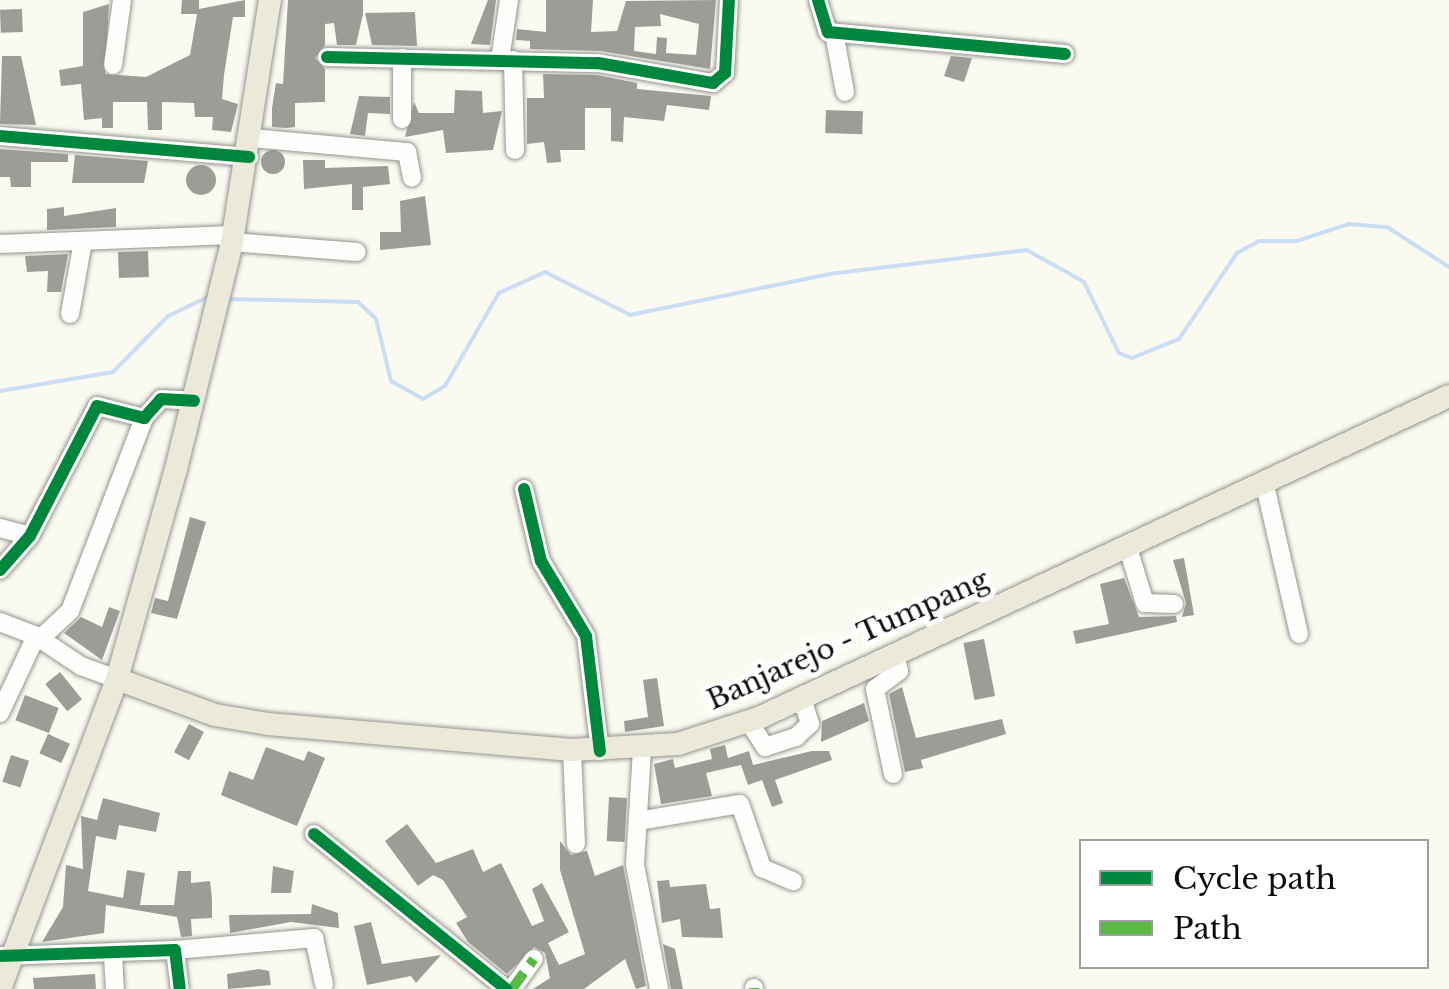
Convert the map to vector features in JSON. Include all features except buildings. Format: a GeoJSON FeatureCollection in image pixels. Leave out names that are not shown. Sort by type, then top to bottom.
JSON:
{"type":"FeatureCollection","features":[{"type":"Feature","properties":{"kind":"main road"},"geometry":{"type":"LineString","coordinates":[[0,989],[5,956],[113,689],[194,401],[233,238],[270,0]]}},
{"type":"Feature","properties":{"kind":"main road","name":"Banjarejo - Tumpang"},"geometry":{"type":"LineString","coordinates":[[113,689],[250,722],[572,750],[642,750],[749,722],[1449,396]]}},
{"type":"Feature","properties":{"kind":"street"},"geometry":{"type":"LineString","coordinates":[[113,65],[122,0]]}},
{"type":"Feature","properties":{"kind":"street"},"geometry":{"type":"LineString","coordinates":[[509,0],[506,60],[515,150]]}},
{"type":"Feature","properties":{"kind":"street"},"geometry":{"type":"LineString","coordinates":[[327,57],[598,63],[717,82],[725,73],[730,0]]}},
{"type":"Feature","properties":{"kind":"street"},"geometry":{"type":"LineString","coordinates":[[818,0],[822,25],[834,33],[1066,54]]}},
{"type":"Feature","properties":{"kind":"street"},"geometry":{"type":"LineString","coordinates":[[834,33],[845,92]]}},
{"type":"Feature","properties":{"kind":"street"},"geometry":{"type":"LineString","coordinates":[[402,58],[402,119]]}},
{"type":"Feature","properties":{"kind":"street"},"geometry":{"type":"LineString","coordinates":[[0,136],[408,152],[412,178]]}},
{"type":"Feature","properties":{"kind":"street"},"geometry":{"type":"LineString","coordinates":[[0,244],[233,238],[358,252]]}},
{"type":"Feature","properties":{"kind":"street"},"geometry":{"type":"LineString","coordinates":[[70,314],[82,240]]}},
{"type":"Feature","properties":{"kind":"street"},"geometry":{"type":"LineString","coordinates":[[0,713],[27,635],[70,611],[144,418],[161,399],[194,401]]}},
{"type":"Feature","properties":{"kind":"street"},"geometry":{"type":"LineString","coordinates":[[0,570],[30,536],[98,405],[144,418]]}},
{"type":"Feature","properties":{"kind":"street"},"geometry":{"type":"LineString","coordinates":[[1264,481],[1299,634]]}},
{"type":"Feature","properties":{"kind":"street"},"geometry":{"type":"LineString","coordinates":[[524,490],[541,561],[586,636],[600,751]]}},
{"type":"Feature","properties":{"kind":"street"},"geometry":{"type":"LineString","coordinates":[[0,528],[30,536]]}},
{"type":"Feature","properties":{"kind":"street"},"geometry":{"type":"LineString","coordinates":[[1127,546],[1145,603],[1174,604]]}},
{"type":"Feature","properties":{"kind":"street"},"geometry":{"type":"LineString","coordinates":[[27,635],[113,689]]}},
{"type":"Feature","properties":{"kind":"street"},"geometry":{"type":"LineString","coordinates":[[893,774],[875,689],[898,673],[895,654]]}},
{"type":"Feature","properties":{"kind":"street"},"geometry":{"type":"LineString","coordinates":[[749,722],[766,747],[796,737],[810,724],[802,698]]}},
{"type":"Feature","properties":{"kind":"street"},"geometry":{"type":"LineString","coordinates":[[572,750],[576,844]]}},
{"type":"Feature","properties":{"kind":"street"},"geometry":{"type":"LineString","coordinates":[[642,750],[636,873],[658,989]]}},
{"type":"Feature","properties":{"kind":"street"},"geometry":{"type":"LineString","coordinates":[[638,821],[740,804],[762,868],[792,880]]}},
{"type":"Feature","properties":{"kind":"street"},"geometry":{"type":"LineString","coordinates":[[314,834],[509,989],[534,959]]}},
{"type":"Feature","properties":{"kind":"street"},"geometry":{"type":"LineString","coordinates":[[5,956],[113,954],[314,938],[324,984]]}},
{"type":"Feature","properties":{"kind":"street"},"geometry":{"type":"LineString","coordinates":[[175,950],[180,989]]}},
{"type":"Feature","properties":{"kind":"street"},"geometry":{"type":"LineString","coordinates":[[113,954],[115,989]]}},
{"type":"Feature","properties":{"kind":"waterway"},"geometry":{"type":"LineString","coordinates":[[227,299],[358,302],[376,319],[391,381],[423,399],[445,386],[499,293],[545,272],[630,315],[829,274],[1027,250],[1084,282],[1119,353],[1132,358],[1179,339],[1237,253],[1259,241],[1297,241],[1349,224],[1387,227],[1449,267]]}},
{"type":"Feature","properties":{"kind":"waterway"},"geometry":{"type":"LineString","coordinates":[[0,391],[113,372],[168,316],[208,297]]}},
{"type":"Feature","properties":{"kind":"marked path"},"geometry":{"type":"LineString","coordinates":[[512,989],[534,959]]}},
{"type":"Feature","properties":{"kind":"cycle path"},"geometry":{"type":"LineString","coordinates":[[327,57],[598,63],[713,83],[725,73],[729,0]]}},
{"type":"Feature","properties":{"kind":"cycle path"},"geometry":{"type":"LineString","coordinates":[[818,0],[828,32],[1065,54]]}},
{"type":"Feature","properties":{"kind":"cycle path"},"geometry":{"type":"LineString","coordinates":[[0,136],[249,157]]}},
{"type":"Feature","properties":{"kind":"cycle path"},"geometry":{"type":"LineString","coordinates":[[0,570],[30,536],[97,406],[144,418],[161,399],[194,401]]}},
{"type":"Feature","properties":{"kind":"cycle path"},"geometry":{"type":"LineString","coordinates":[[524,489],[541,561],[586,636],[600,751]]}},
{"type":"Feature","properties":{"kind":"cycle path"},"geometry":{"type":"LineString","coordinates":[[314,834],[506,989]]}},
{"type":"Feature","properties":{"kind":"cycle path"},"geometry":{"type":"LineString","coordinates":[[0,956],[175,950],[180,989]]}}]}
